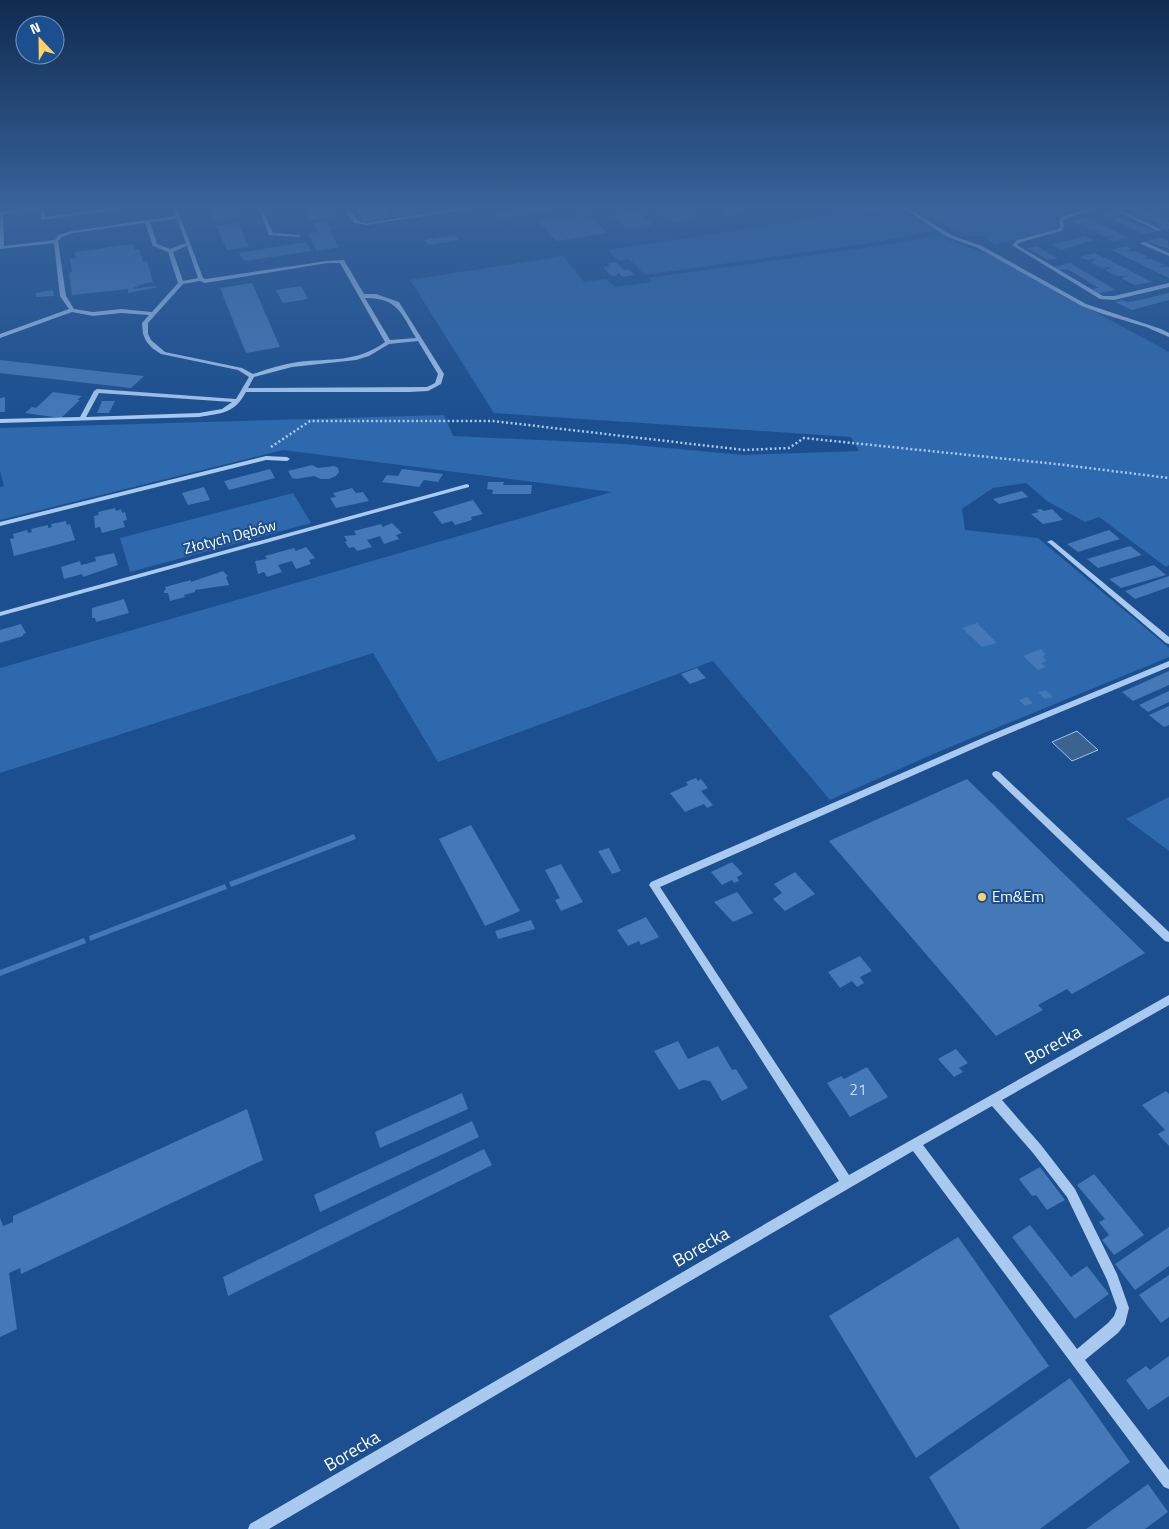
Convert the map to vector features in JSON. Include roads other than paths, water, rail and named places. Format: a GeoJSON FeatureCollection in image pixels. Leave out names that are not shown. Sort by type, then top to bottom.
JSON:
{"type":"FeatureCollection","features":[{"type":"Feature","properties":{"kind":"street"},"geometry":{"type":"LineString","coordinates":[[61,279],[63,296],[72,310]]}},
{"type":"Feature","properties":{"kind":"street"},"geometry":{"type":"LineString","coordinates":[[201,279],[205,282],[221,279]]}},
{"type":"Feature","properties":{"kind":"street"},"geometry":{"type":"LineString","coordinates":[[352,279],[388,342]]}},
{"type":"Feature","properties":{"kind":"street"},"geometry":{"type":"LineString","coordinates":[[1038,279],[1084,305],[1149,326],[1169,335]]}},
{"type":"Feature","properties":{"kind":"street"},"geometry":{"type":"LineString","coordinates":[[1070,279],[1102,298],[1114,298],[1169,285]]}},
{"type":"Feature","properties":{"kind":"street"},"geometry":{"type":"LineString","coordinates":[[0,336],[72,310],[93,314],[121,311],[152,314]]}},
{"type":"Feature","properties":{"kind":"street"},"geometry":{"type":"LineString","coordinates":[[0,421],[207,414],[224,411],[238,401],[252,376],[300,363],[337,362],[359,358],[379,350],[388,342],[418,339]]}},
{"type":"Feature","properties":{"kind":"street"},"geometry":{"type":"LineString","coordinates":[[82,418],[97,391],[238,401]]}},
{"type":"Feature","properties":{"kind":"street"},"geometry":{"type":"LineString","coordinates":[[0,524],[266,458],[287,458]]}},
{"type":"Feature","properties":{"kind":"street","name":"Złotych Dębów"},"geometry":{"type":"LineString","coordinates":[[0,614],[467,486]]}},
{"type":"Feature","properties":{"kind":"street"},"geometry":{"type":"LineString","coordinates":[[1051,542],[1169,641]]}},
{"type":"Feature","properties":{"kind":"street"},"geometry":{"type":"LineString","coordinates":[[847,1183],[654,884],[988,739],[1169,664]]}},
{"type":"Feature","properties":{"kind":"street"},"geometry":{"type":"LineString","coordinates":[[996,774],[1169,938]]}},
{"type":"Feature","properties":{"kind":"street","name":"Borecka"},"geometry":{"type":"LineString","coordinates":[[255,1529],[585,1334],[914,1144],[1169,1000]]}},
{"type":"Feature","properties":{"kind":"street"},"geometry":{"type":"LineString","coordinates":[[993,1099],[1037,1149],[1071,1193],[1113,1278],[1123,1308],[1120,1319],[1113,1328],[1076,1359]]}},
{"type":"Feature","properties":{"kind":"street"},"geometry":{"type":"LineString","coordinates":[[914,1144],[1169,1482]]}},
{"type":"Feature","properties":{"kind":"lane"},"geometry":{"type":"LineString","coordinates":[[199,279],[181,283],[152,314],[145,324],[144,335],[152,346],[163,352],[240,369],[252,376]]}},
{"type":"Feature","properties":{"kind":"lane"},"geometry":{"type":"LineString","coordinates":[[244,390],[409,390],[428,388],[438,384],[440,374],[397,303],[376,296],[362,296]]}},
{"type":"Feature","properties":{"kind":"place","name":"Em&Em"},"geometry":{"type":"Point","coordinates":[982,897]}}]}
